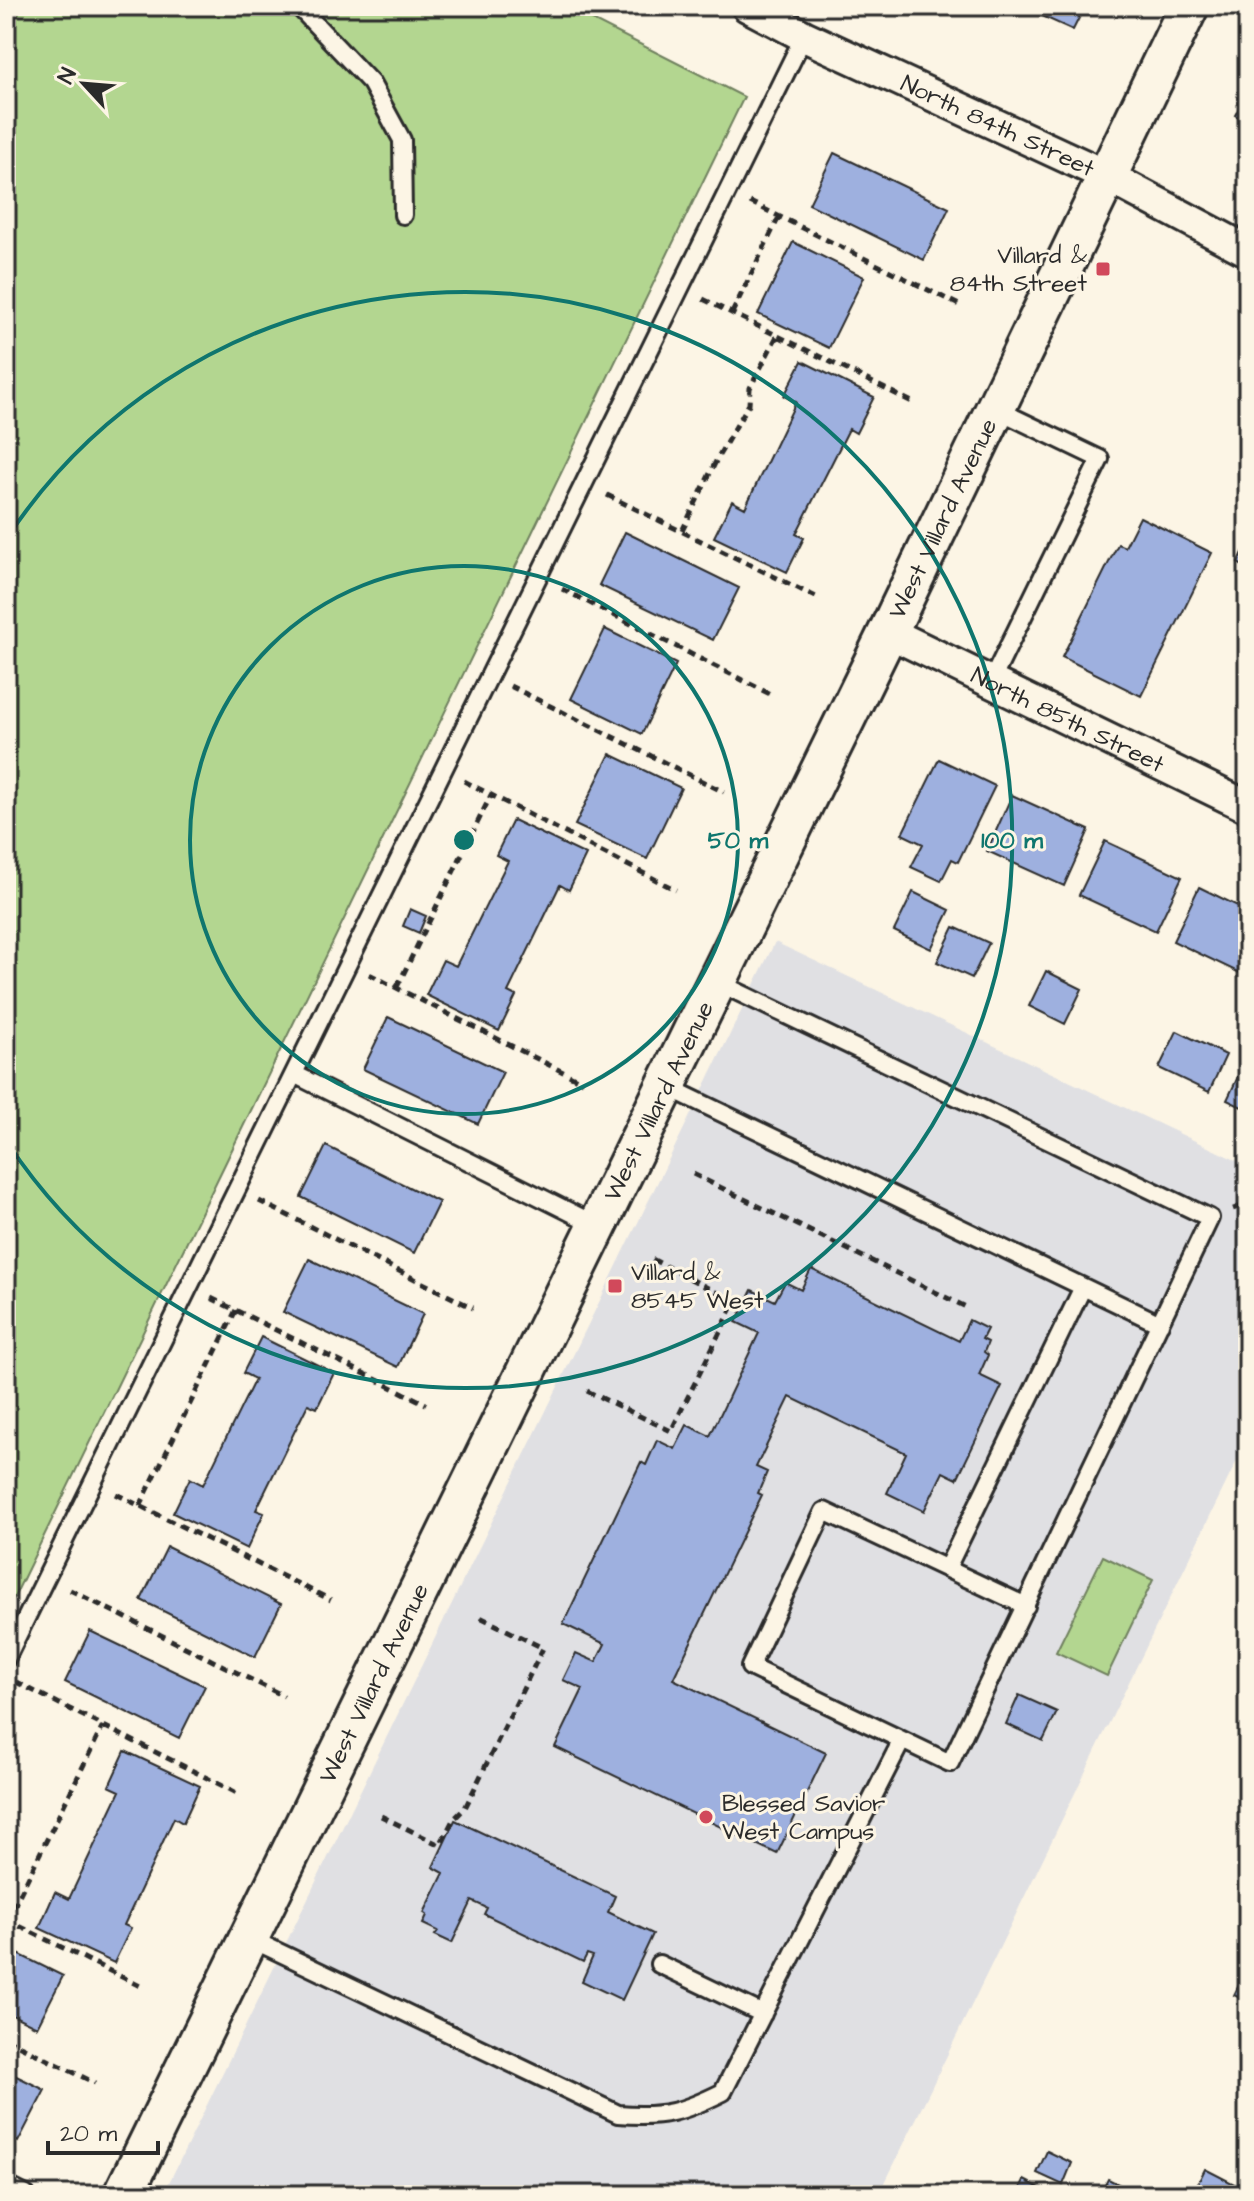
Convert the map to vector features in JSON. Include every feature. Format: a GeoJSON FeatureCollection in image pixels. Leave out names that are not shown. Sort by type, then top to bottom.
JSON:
{"type":"FeatureCollection","features":[{"type":"Feature","properties":{"kind":"street","name":"North 84th Street"},"geometry":{"type":"LineString","coordinates":[[747,6],[804,36],[1107,176],[1248,251]]}},
{"type":"Feature","properties":{"kind":"street","name":"West Villard Avenue"},"geometry":{"type":"LineString","coordinates":[[123,2195],[888,632],[1189,6]]}},
{"type":"Feature","properties":{"kind":"street","name":"North 85th Street"},"geometry":{"type":"LineString","coordinates":[[888,632],[1248,807]]}},
{"type":"Feature","properties":{"kind":"lane"},"geometry":{"type":"LineString","coordinates":[[298,6],[371,83],[402,140],[403,215]]}},
{"type":"Feature","properties":{"kind":"lane"},"geometry":{"type":"LineString","coordinates":[[6,1659],[804,36]]}},
{"type":"Feature","properties":{"kind":"lane"},"geometry":{"type":"LineString","coordinates":[[991,682],[1100,459],[996,409]]}},
{"type":"Feature","properties":{"kind":"lane"},"geometry":{"type":"LineString","coordinates":[[717,982],[1210,1218],[1026,1606],[950,1763],[750,1667],[824,1511],[1026,1606]]}},
{"type":"Feature","properties":{"kind":"lane"},"geometry":{"type":"LineString","coordinates":[[294,1074],[598,1226]]}},
{"type":"Feature","properties":{"kind":"lane"},"geometry":{"type":"LineString","coordinates":[[666,1086],[1160,1324]]}},
{"type":"Feature","properties":{"kind":"lane"},"geometry":{"type":"LineString","coordinates":[[947,1568],[1083,1287]]}},
{"type":"Feature","properties":{"kind":"lane"},"geometry":{"type":"LineString","coordinates":[[249,1938],[618,2114],[651,2117],[690,2109],[723,2092],[902,1740]]}},
{"type":"Feature","properties":{"kind":"lane"},"geometry":{"type":"LineString","coordinates":[[659,1964],[763,2014]]}},
{"type":"Feature","properties":{"kind":"lane"},"geometry":{"type":"LineString","coordinates":[[6,2185],[26,2195]]}},
{"type":"Feature","properties":{"kind":"path"},"geometry":{"type":"LineString","coordinates":[[728,191],[961,306]]}},
{"type":"Feature","properties":{"kind":"path"},"geometry":{"type":"LineString","coordinates":[[732,313],[779,217]]}},
{"type":"Feature","properties":{"kind":"path"},"geometry":{"type":"LineString","coordinates":[[681,288],[914,403]]}},
{"type":"Feature","properties":{"kind":"path"},"geometry":{"type":"LineString","coordinates":[[682,531],[718,457],[749,404],[750,388],[777,336]]}},
{"type":"Feature","properties":{"kind":"path"},"geometry":{"type":"LineString","coordinates":[[585,484],[818,598]]}},
{"type":"Feature","properties":{"kind":"path"},"geometry":{"type":"LineString","coordinates":[[538,577],[772,695]]}},
{"type":"Feature","properties":{"kind":"path"},"geometry":{"type":"LineString","coordinates":[[490,676],[724,792]]}},
{"type":"Feature","properties":{"kind":"path"},"geometry":{"type":"LineString","coordinates":[[443,771],[676,890]]}},
{"type":"Feature","properties":{"kind":"path"},"geometry":{"type":"LineString","coordinates":[[397,987],[491,795]]}},
{"type":"Feature","properties":{"kind":"path"},"geometry":{"type":"LineString","coordinates":[[348,964],[583,1082]]}},
{"type":"Feature","properties":{"kind":"path"},"geometry":{"type":"LineString","coordinates":[[693,1174],[968,1308]]}},
{"type":"Feature","properties":{"kind":"path"},"geometry":{"type":"LineString","coordinates":[[237,1190],[473,1308]]}},
{"type":"Feature","properties":{"kind":"path"},"geometry":{"type":"LineString","coordinates":[[587,1391],[671,1431],[735,1302],[652,1259]]}},
{"type":"Feature","properties":{"kind":"path"},"geometry":{"type":"LineString","coordinates":[[189,1287],[426,1404]]}},
{"type":"Feature","properties":{"kind":"path"},"geometry":{"type":"LineString","coordinates":[[140,1506],[236,1310]]}},
{"type":"Feature","properties":{"kind":"path"},"geometry":{"type":"LineString","coordinates":[[93,1483],[331,1600]]}},
{"type":"Feature","properties":{"kind":"path"},"geometry":{"type":"LineString","coordinates":[[46,1578],[284,1696]]}},
{"type":"Feature","properties":{"kind":"path"},"geometry":{"type":"LineString","coordinates":[[381,1816],[440,1845],[453,1820],[465,1808],[543,1648],[478,1616]]}},
{"type":"Feature","properties":{"kind":"path"},"geometry":{"type":"LineString","coordinates":[[6,1678],[237,1793]]}},
{"type":"Feature","properties":{"kind":"path"},"geometry":{"type":"LineString","coordinates":[[103,1726],[6,1919],[142,1987]]}},
{"type":"Feature","properties":{"kind":"path"},"geometry":{"type":"LineString","coordinates":[[6,2039],[95,2083]]}},
{"type":"Feature","properties":{"kind":"shaded area","name":"Blessed Savior West Campus"},"geometry":{"type":"Polygon","coordinates":[[[775,942],[1248,1166],[1248,1438],[879,2195],[163,2195],[775,942]]]}},
{"type":"Feature","properties":{"kind":"green space"},"geometry":{"type":"Polygon","coordinates":[[[6,6],[565,6],[744,97],[6,1614],[6,6]]]}},
{"type":"Feature","properties":{"kind":"green space"},"geometry":{"type":"Polygon","coordinates":[[[1103,1556],[1153,1580],[1107,1676],[1056,1652],[1103,1556]]]}},
{"type":"Feature","properties":{"kind":"building"},"geometry":{"type":"Polygon","coordinates":[[[1020,6],[1085,6],[1073,30],[1020,6]]]}},
{"type":"Feature","properties":{"kind":"building"},"geometry":{"type":"Polygon","coordinates":[[[1248,92],[1248,122],[1235,115],[1248,92]]]}},
{"type":"Feature","properties":{"kind":"building"},"geometry":{"type":"Polygon","coordinates":[[[834,153],[949,208],[924,260],[809,204],[834,153]]]}},
{"type":"Feature","properties":{"kind":"building"},"geometry":{"type":"Polygon","coordinates":[[[793,242],[864,277],[829,348],[758,314],[793,242]]]}},
{"type":"Feature","properties":{"kind":"building"},"geometry":{"type":"Polygon","coordinates":[[[802,361],[874,397],[856,433],[849,429],[796,534],[804,538],[787,572],[714,537],[732,501],[745,508],[796,402],[784,396],[802,361]]]}},
{"type":"Feature","properties":{"kind":"building"},"geometry":{"type":"Polygon","coordinates":[[[1140,517],[1212,553],[1141,696],[1062,657],[1118,544],[1125,547],[1140,517]]]}},
{"type":"Feature","properties":{"kind":"building"},"geometry":{"type":"Polygon","coordinates":[[[625,532],[739,588],[713,640],[599,585],[625,532]]]}},
{"type":"Feature","properties":{"kind":"building"},"geometry":{"type":"Polygon","coordinates":[[[1248,542],[1248,569],[1238,563],[1248,542]]]}},
{"type":"Feature","properties":{"kind":"building"},"geometry":{"type":"Polygon","coordinates":[[[605,629],[676,664],[642,734],[571,699],[605,629]]]}},
{"type":"Feature","properties":{"kind":"building"},"geometry":{"type":"Polygon","coordinates":[[[610,754],[681,788],[647,859],[575,825],[610,754]]]}},
{"type":"Feature","properties":{"kind":"building"},"geometry":{"type":"Polygon","coordinates":[[[939,759],[995,786],[958,862],[952,859],[941,881],[911,867],[923,844],[902,834],[939,759]]]}},
{"type":"Feature","properties":{"kind":"building"},"geometry":{"type":"Polygon","coordinates":[[[1012,795],[1089,830],[1064,886],[987,851],[1012,795]]]}},
{"type":"Feature","properties":{"kind":"building"},"geometry":{"type":"Polygon","coordinates":[[[513,820],[586,855],[569,890],[560,885],[508,992],[516,996],[499,1031],[426,995],[443,960],[456,966],[508,861],[496,855],[513,820]]]}},
{"type":"Feature","properties":{"kind":"building"},"geometry":{"type":"Polygon","coordinates":[[[1105,841],[1182,877],[1156,931],[1079,895],[1105,841]]]}},
{"type":"Feature","properties":{"kind":"building"},"geometry":{"type":"Polygon","coordinates":[[[1199,887],[1248,911],[1248,977],[1173,941],[1199,887]]]}},
{"type":"Feature","properties":{"kind":"building"},"geometry":{"type":"Polygon","coordinates":[[[913,892],[950,910],[931,949],[894,931],[913,892]]]}},
{"type":"Feature","properties":{"kind":"building"},"geometry":{"type":"Polygon","coordinates":[[[410,909],[426,916],[419,933],[403,926],[410,909]]]}},
{"type":"Feature","properties":{"kind":"building"},"geometry":{"type":"Polygon","coordinates":[[[954,927],[989,943],[972,978],[937,962],[954,927]]]}},
{"type":"Feature","properties":{"kind":"building"},"geometry":{"type":"Polygon","coordinates":[[[1046,971],[1082,989],[1065,1024],[1029,1006],[1046,971]]]}},
{"type":"Feature","properties":{"kind":"building"},"geometry":{"type":"Polygon","coordinates":[[[388,1017],[503,1072],[478,1124],[363,1069],[388,1017]]]}},
{"type":"Feature","properties":{"kind":"building"},"geometry":{"type":"Polygon","coordinates":[[[1177,1031],[1226,1055],[1209,1092],[1159,1068],[1177,1031]]]}},
{"type":"Feature","properties":{"kind":"building"},"geometry":{"type":"Polygon","coordinates":[[[1244,1064],[1248,1066],[1248,1110],[1227,1100],[1244,1064]]]}},
{"type":"Feature","properties":{"kind":"building"},"geometry":{"type":"Polygon","coordinates":[[[326,1146],[439,1202],[414,1253],[301,1197],[326,1146]]]}},
{"type":"Feature","properties":{"kind":"building"},"geometry":{"type":"Polygon","coordinates":[[[309,1259],[423,1314],[398,1367],[283,1312],[309,1259]]]}},
{"type":"Feature","properties":{"kind":"building"},"geometry":{"type":"Polygon","coordinates":[[[811,1269],[959,1341],[969,1320],[987,1329],[982,1339],[988,1342],[984,1352],[988,1355],[979,1375],[1002,1386],[957,1479],[943,1472],[924,1511],[887,1493],[906,1453],[790,1397],[756,1467],[767,1472],[758,1493],[762,1495],[673,1679],[826,1753],[777,1854],[555,1747],[583,1689],[563,1680],[576,1653],[596,1662],[605,1644],[563,1624],[641,1462],[646,1465],[657,1440],[675,1449],[687,1425],[710,1436],[759,1333],[736,1322],[752,1290],[775,1301],[785,1282],[801,1290],[811,1269]]]}},
{"type":"Feature","properties":{"kind":"building"},"geometry":{"type":"Polygon","coordinates":[[[261,1337],[334,1373],[317,1408],[308,1404],[256,1510],[264,1513],[247,1549],[173,1513],[190,1478],[203,1485],[255,1379],[243,1373],[261,1337]]]}},
{"type":"Feature","properties":{"kind":"building"},"geometry":{"type":"Polygon","coordinates":[[[167,1547],[281,1604],[255,1657],[141,1600],[167,1547]]]}},
{"type":"Feature","properties":{"kind":"building"},"geometry":{"type":"Polygon","coordinates":[[[90,1631],[205,1686],[179,1738],[65,1682],[90,1631]]]}},
{"type":"Feature","properties":{"kind":"building"},"geometry":{"type":"Polygon","coordinates":[[[1019,1695],[1057,1712],[1043,1741],[1006,1724],[1019,1695]]]}},
{"type":"Feature","properties":{"kind":"building"},"geometry":{"type":"Polygon","coordinates":[[[125,1751],[200,1786],[183,1823],[174,1818],[124,1925],[131,1928],[114,1963],[39,1928],[55,1892],[69,1899],[120,1791],[109,1786],[125,1751]]]}},
{"type":"Feature","properties":{"kind":"building"},"geometry":{"type":"Polygon","coordinates":[[[455,1820],[615,1896],[608,1912],[653,1934],[622,2000],[582,1981],[593,1956],[587,1954],[583,1962],[484,1914],[487,1908],[472,1901],[452,1943],[435,1935],[438,1931],[423,1924],[427,1915],[424,1913],[444,1873],[433,1867],[455,1820]]]}},
{"type":"Feature","properties":{"kind":"building"},"geometry":{"type":"Polygon","coordinates":[[[6,1948],[63,1976],[37,2027],[6,2012],[6,1948]]]}},
{"type":"Feature","properties":{"kind":"building"},"geometry":{"type":"Polygon","coordinates":[[[1248,1967],[1248,2002],[1234,1995],[1248,1967]]]}},
{"type":"Feature","properties":{"kind":"building"},"geometry":{"type":"Polygon","coordinates":[[[6,2071],[45,2090],[18,2142],[6,2136],[6,2071]]]}},
{"type":"Feature","properties":{"kind":"building"},"geometry":{"type":"Polygon","coordinates":[[[1047,2151],[1072,2163],[1063,2185],[1037,2173],[1047,2151]]]}},
{"type":"Feature","properties":{"kind":"building"},"geometry":{"type":"Polygon","coordinates":[[[1205,2169],[1248,2191],[1248,2195],[1192,2195],[1205,2169]]]}},
{"type":"Feature","properties":{"kind":"building"},"geometry":{"type":"Polygon","coordinates":[[[1108,2179],[1140,2195],[1100,2195],[1108,2179]]]}},
{"type":"Feature","properties":{"kind":"building"},"geometry":{"type":"Polygon","coordinates":[[[1024,2180],[1044,2190],[1042,2195],[1017,2195],[1024,2180]]]}},
{"type":"Feature","properties":{"kind":"place","name":"Villard & 84th Street"},"geometry":{"type":"Point","coordinates":[1103,269]}},
{"type":"Feature","properties":{"kind":"place","name":"Villard & 8545 West"},"geometry":{"type":"Point","coordinates":[615,1286]}},
{"type":"Feature","properties":{"kind":"place","name":"Blessed Savior West Campus"},"geometry":{"type":"Point","coordinates":[706,1817]}}]}
